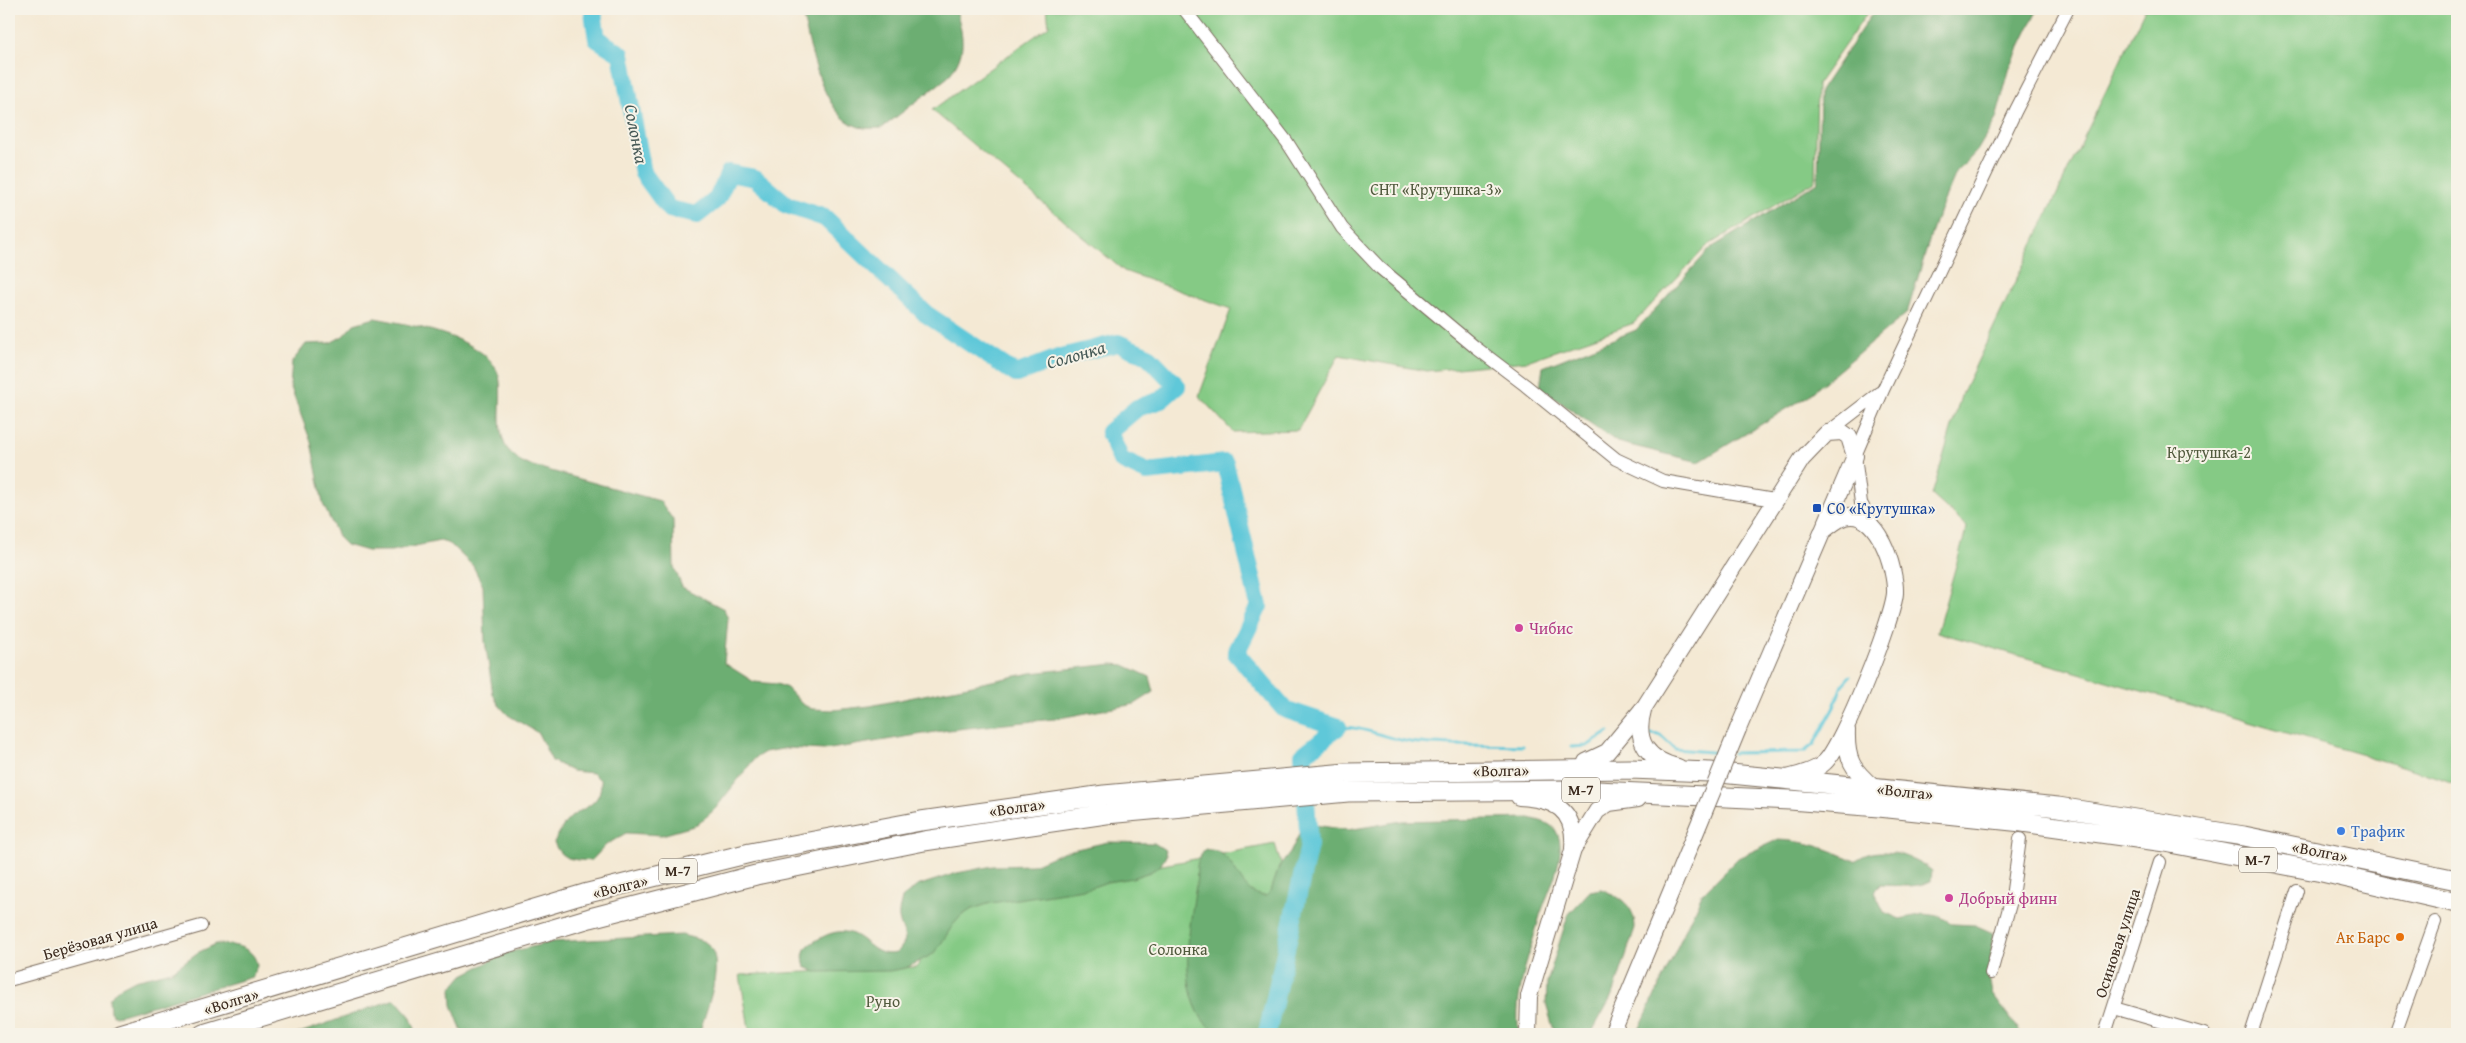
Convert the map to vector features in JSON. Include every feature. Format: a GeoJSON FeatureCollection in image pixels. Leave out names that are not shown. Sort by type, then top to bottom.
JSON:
{"type":"FeatureCollection","features":[{"type":"Feature","properties":{"kind":"highway","name":"«Волга»"},"geometry":{"type":"LineString","coordinates":[[119,1034],[584,894],[750,853],[921,821],[1104,795],[1252,780],[1346,773],[1677,768],[2058,807],[2244,836],[2457,880]]}},
{"type":"Feature","properties":{"kind":"highway","name":"«Волга»"},"geometry":{"type":"LineString","coordinates":[[203,1034],[590,918],[756,874],[924,841],[1106,814],[1254,799],[1348,792],[1575,790],[1682,794],[1855,805],[2058,827],[2165,842],[2241,856],[2457,903]]}},
{"type":"Feature","properties":{"kind":"main road"},"geometry":{"type":"LineString","coordinates":[[1586,762],[1598,758],[1611,748],[1644,706],[1802,459],[1827,433],[1842,432],[1850,437],[1854,456],[1612,1034]]}},
{"type":"Feature","properties":{"kind":"main road"},"geometry":{"type":"LineString","coordinates":[[1782,779],[1806,773],[1822,765],[1830,757],[1847,728],[1877,651],[1895,596],[1895,578],[1890,560],[1874,527],[1857,517],[1850,516],[1832,523],[1822,532]]}},
{"type":"Feature","properties":{"kind":"main road"},"geometry":{"type":"LineString","coordinates":[[1644,706],[1640,726],[1643,742],[1652,758],[1677,768]]}},
{"type":"Feature","properties":{"kind":"main road"},"geometry":{"type":"LineString","coordinates":[[1847,728],[1846,747],[1849,760],[1854,769],[1874,788]]}},
{"type":"Feature","properties":{"kind":"main road"},"geometry":{"type":"LineString","coordinates":[[1534,769],[1563,763],[1586,762],[1677,768]]}},
{"type":"Feature","properties":{"kind":"main road"},"geometry":{"type":"LineString","coordinates":[[1480,792],[1502,797],[1543,800],[1559,806],[1567,815],[1573,829],[1573,850]]}},
{"type":"Feature","properties":{"kind":"main road"},"geometry":{"type":"LineString","coordinates":[[1528,1034],[1529,996],[1573,850],[1591,818],[1597,811],[1609,803],[1623,800],[1662,799],[1682,794]]}},
{"type":"Feature","properties":{"kind":"street"},"geometry":{"type":"LineString","coordinates":[[1184,9],[1287,142],[1342,228],[1380,267],[1475,348],[1525,385],[1616,459],[1663,481],[1774,500]]}},
{"type":"Feature","properties":{"kind":"street"},"geometry":{"type":"LineString","coordinates":[[1874,527],[1861,502],[1854,456],[1883,390],[2012,119],[2068,9]]}},
{"type":"Feature","properties":{"kind":"street"},"geometry":{"type":"LineString","coordinates":[[1827,433],[1866,405],[1883,390]]}},
{"type":"Feature","properties":{"kind":"street"},"geometry":{"type":"LineString","coordinates":[[1991,973],[2012,897],[2020,839]]}},
{"type":"Feature","properties":{"kind":"street","name":"Осиновая улица"},"geometry":{"type":"LineString","coordinates":[[2105,1034],[2160,862]]}},
{"type":"Feature","properties":{"kind":"street"},"geometry":{"type":"LineString","coordinates":[[2251,1034],[2297,891]]}},
{"type":"Feature","properties":{"kind":"street"},"geometry":{"type":"LineString","coordinates":[[2395,1034],[2435,922]]}},
{"type":"Feature","properties":{"kind":"street","name":"Берёзовая улица"},"geometry":{"type":"LineString","coordinates":[[9,980],[201,926]]}},
{"type":"Feature","properties":{"kind":"street"},"geometry":{"type":"LineString","coordinates":[[2114,1008],[2204,1034]]}},
{"type":"Feature","properties":{"kind":"green space"},"geometry":{"type":"Polygon","coordinates":[[[801,9],[956,9],[962,36],[959,59],[948,77],[882,128],[859,127],[846,120],[835,108],[826,93],[813,58],[801,9]]]}},
{"type":"Feature","properties":{"kind":"green space","name":"СНТ «Крутушка-3»"},"geometry":{"type":"Polygon","coordinates":[[[1047,9],[1870,9],[1817,85],[1815,181],[1707,246],[1634,323],[1527,361],[1427,371],[1339,355],[1298,430],[1233,432],[1199,396],[1231,309],[1124,271],[932,110],[1049,26],[1047,9]]]}},
{"type":"Feature","properties":{"kind":"green space"},"geometry":{"type":"Polygon","coordinates":[[[1875,9],[2038,9],[2010,67],[1996,119],[1977,151],[1956,173],[1935,222],[1907,313],[1808,396],[1699,462],[1617,442],[1540,388],[1543,367],[1636,330],[1711,248],[1818,182],[1820,91],[1875,9]]]}},
{"type":"Feature","properties":{"kind":"green space","name":"Крутушка-2"},"geometry":{"type":"Polygon","coordinates":[[[2145,9],[2457,9],[2457,784],[2415,770],[1937,632],[1967,527],[1932,495],[1961,396],[2145,9]]]}},
{"type":"Feature","properties":{"kind":"green space"},"geometry":{"type":"Polygon","coordinates":[[[375,318],[449,336],[468,344],[484,354],[495,367],[500,382],[500,423],[503,439],[507,449],[522,463],[660,501],[673,520],[674,567],[682,587],[724,609],[728,619],[724,663],[754,682],[777,684],[787,688],[802,704],[812,709],[834,710],[870,706],[1031,673],[1113,664],[1124,665],[1150,677],[1154,692],[1135,704],[1054,719],[948,730],[824,750],[788,748],[765,752],[755,758],[715,809],[697,825],[662,835],[626,833],[606,845],[591,861],[568,858],[560,853],[554,842],[568,820],[595,800],[598,796],[601,781],[593,773],[572,771],[552,761],[538,733],[508,715],[498,704],[493,694],[485,641],[483,586],[473,566],[450,544],[440,541],[391,551],[367,551],[346,545],[339,538],[323,504],[311,442],[290,386],[292,362],[306,344],[330,343],[343,336],[354,324],[375,318]]]}},
{"type":"Feature","properties":{"kind":"green space"},"geometry":{"type":"Polygon","coordinates":[[[1530,818],[1544,822],[1554,828],[1560,840],[1560,851],[1555,875],[1539,919],[1523,976],[1518,1005],[1519,1034],[1219,1034],[1202,1019],[1190,988],[1188,953],[1197,866],[1199,858],[1205,849],[1217,851],[1224,856],[1250,890],[1266,896],[1271,891],[1279,867],[1290,853],[1302,828],[1308,824],[1348,830],[1402,821],[1530,818]]]}},
{"type":"Feature","properties":{"kind":"green space"},"geometry":{"type":"Polygon","coordinates":[[[1777,840],[1817,846],[1855,861],[1874,853],[1895,853],[1915,860],[1932,871],[1931,881],[1919,885],[1880,885],[1874,891],[1884,912],[1900,919],[1923,914],[1939,916],[1953,924],[1975,925],[1993,933],[1989,976],[1992,994],[2022,1034],[1637,1034],[1702,894],[1738,858],[1777,840]]]}},
{"type":"Feature","properties":{"kind":"green space"},"geometry":{"type":"Polygon","coordinates":[[[1108,842],[1154,843],[1165,850],[1166,856],[1160,866],[1150,872],[1132,878],[1107,882],[1090,888],[991,903],[972,909],[961,916],[953,925],[935,953],[906,968],[889,971],[816,972],[805,967],[804,953],[809,945],[829,934],[842,932],[852,934],[885,954],[896,953],[905,940],[899,916],[902,898],[917,886],[957,873],[993,866],[1033,865],[1063,852],[1108,842]]]}},
{"type":"Feature","properties":{"kind":"green space","name":"Солонка"},"geometry":{"type":"Polygon","coordinates":[[[1275,844],[1282,867],[1250,1034],[750,1034],[740,975],[917,967],[950,898],[1136,870],[1275,844]]]}},
{"type":"Feature","properties":{"kind":"green space"},"geometry":{"type":"Polygon","coordinates":[[[1601,889],[1625,903],[1632,913],[1635,928],[1614,992],[1592,1032],[1589,1034],[1555,1034],[1546,1004],[1547,982],[1568,915],[1590,891],[1601,889]]]}},
{"type":"Feature","properties":{"kind":"green space"},"geometry":{"type":"Polygon","coordinates":[[[682,935],[705,942],[712,949],[715,960],[710,1000],[699,1034],[463,1034],[452,1005],[451,989],[463,975],[506,953],[552,942],[682,935]]]}},
{"type":"Feature","properties":{"kind":"green space"},"geometry":{"type":"Polygon","coordinates":[[[216,944],[235,946],[252,954],[257,966],[252,977],[121,1015],[115,1016],[110,1012],[109,999],[116,990],[135,980],[172,971],[197,953],[216,944]]]}},
{"type":"Feature","properties":{"kind":"green space"},"geometry":{"type":"Polygon","coordinates":[[[395,999],[410,1016],[417,1034],[297,1034],[395,999]]]}},
{"type":"Feature","properties":{"kind":"waterway","name":"Солонка"},"geometry":{"type":"LineString","coordinates":[[596,9],[593,12],[597,39],[621,54],[643,173],[669,209],[697,215],[717,199],[729,173],[755,178],[787,205],[825,218],[926,314],[1016,374],[1061,357],[1118,343],[1148,356],[1177,386],[1161,400],[1137,408],[1109,432],[1121,460],[1147,472],[1225,463],[1259,606],[1236,653],[1284,709],[1338,727],[1303,755],[1309,845],[1267,1034]]}},
{"type":"Feature","properties":{"kind":"waterway"},"geometry":{"type":"LineString","coordinates":[[1733,753],[1804,752],[1814,744],[1834,707],[1842,685],[1850,676]]}},
{"type":"Feature","properties":{"kind":"waterway"},"geometry":{"type":"LineString","coordinates":[[1338,727],[1356,728],[1424,744],[1523,746]]}},
{"type":"Feature","properties":{"kind":"waterway"},"geometry":{"type":"LineString","coordinates":[[1571,747],[1587,746],[1609,732]]}},
{"type":"Feature","properties":{"kind":"waterway"},"geometry":{"type":"LineString","coordinates":[[1651,734],[1660,735],[1675,749],[1722,753]]}},
{"type":"Feature","properties":{"kind":"place","name":"СО «Крутушка»"},"geometry":{"type":"Point","coordinates":[1817,508]}},
{"type":"Feature","properties":{"kind":"place","name":"Чибис"},"geometry":{"type":"Point","coordinates":[1519,628]}},
{"type":"Feature","properties":{"kind":"place","name":"Трафик"},"geometry":{"type":"Point","coordinates":[2341,831]}},
{"type":"Feature","properties":{"kind":"place","name":"Добрый финн"},"geometry":{"type":"Point","coordinates":[1949,898]}},
{"type":"Feature","properties":{"kind":"place","name":"Ак Барс"},"geometry":{"type":"Point","coordinates":[2400,937]}},
{"type":"Feature","properties":{"kind":"park label","name":"Руно"},"geometry":{"type":"Point","coordinates":[883,1001]}}]}
